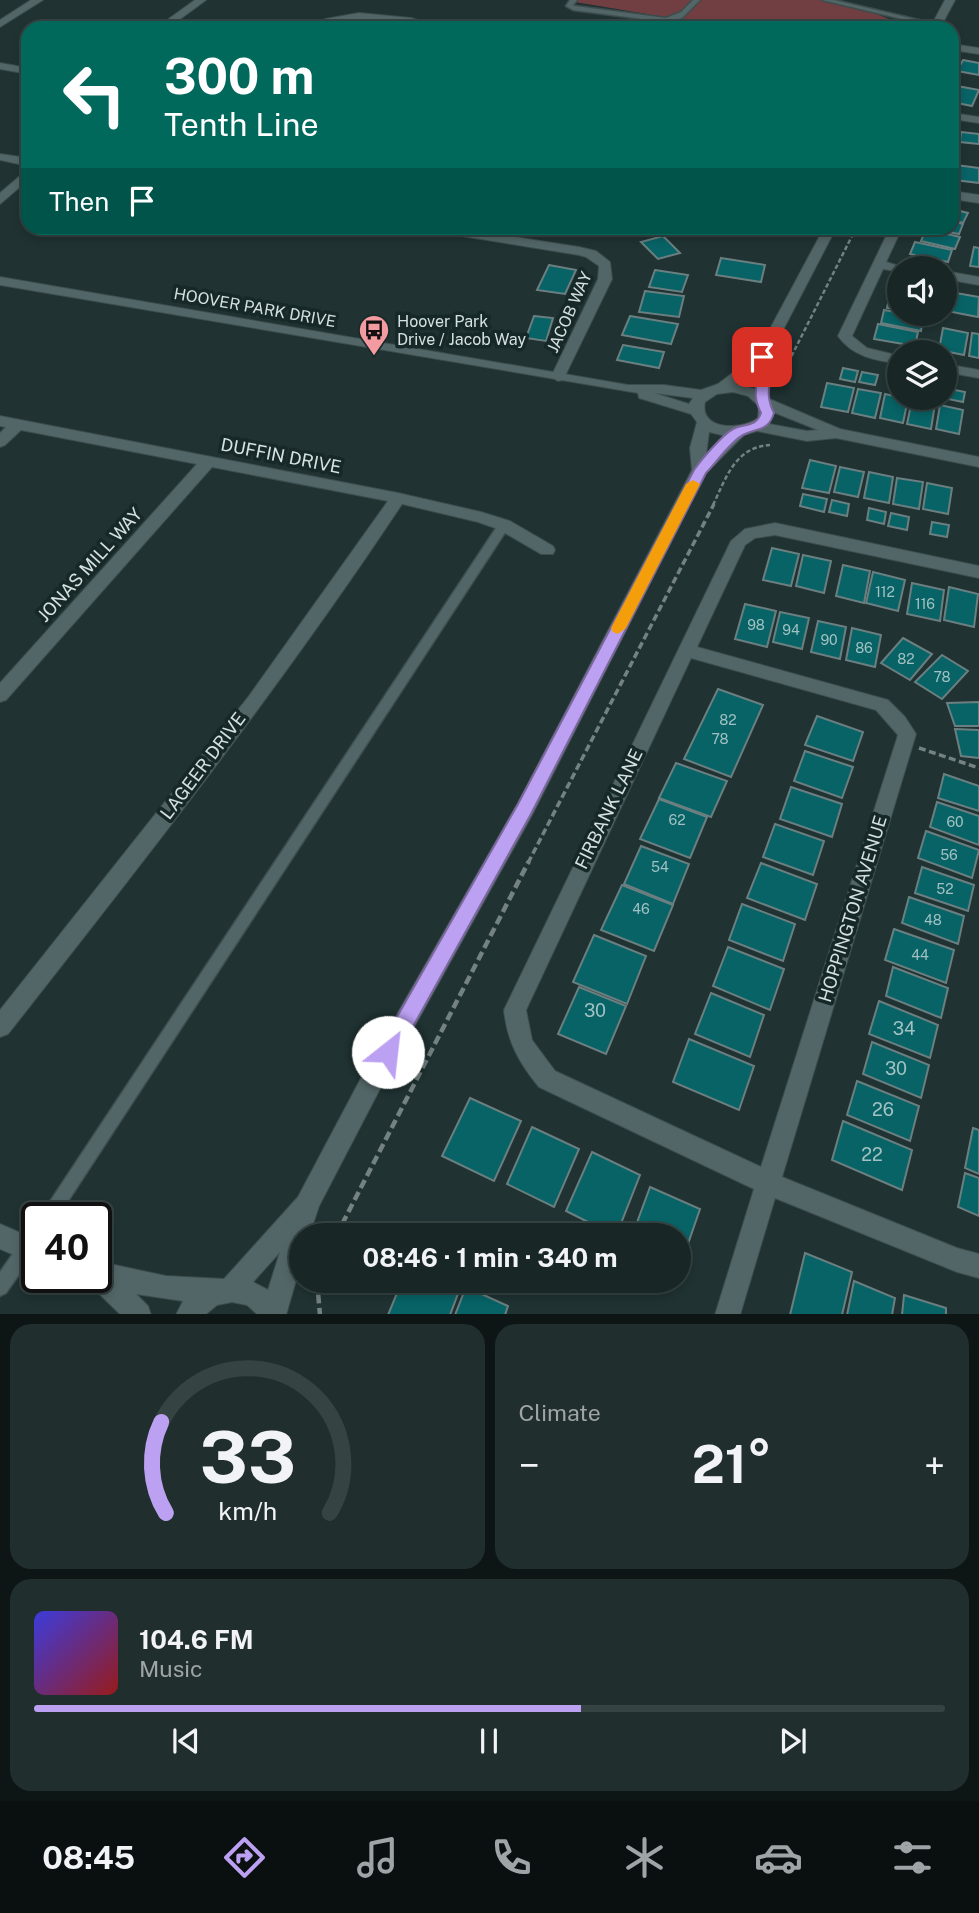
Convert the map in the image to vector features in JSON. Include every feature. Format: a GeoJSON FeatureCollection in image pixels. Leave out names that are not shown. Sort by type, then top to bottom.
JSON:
{"type":"FeatureCollection","features":[{"type":"Feature","properties":{"kind":"street"},"geometry":{"type":"LineString","coordinates":[[0,24],[38,0]]}},
{"type":"Feature","properties":{"kind":"street"},"geometry":{"type":"LineString","coordinates":[[171,21],[201,0]]}},
{"type":"Feature","properties":{"kind":"street"},"geometry":{"type":"LineString","coordinates":[[938,21],[950,0]]}},
{"type":"Feature","properties":{"kind":"street"},"geometry":{"type":"LineString","coordinates":[[326,21],[350,15],[391,21]]}},
{"type":"Feature","properties":{"kind":"street"},"geometry":{"type":"LineString","coordinates":[[959,48],[979,51]]}},
{"type":"Feature","properties":{"kind":"street"},"geometry":{"type":"LineString","coordinates":[[0,66],[21,70]]}},
{"type":"Feature","properties":{"kind":"street"},"geometry":{"type":"LineString","coordinates":[[959,117],[979,120]]}},
{"type":"Feature","properties":{"kind":"street"},"geometry":{"type":"LineString","coordinates":[[0,157],[21,161]]}},
{"type":"Feature","properties":{"kind":"street"},"geometry":{"type":"LineString","coordinates":[[0,200],[21,180]]}},
{"type":"Feature","properties":{"kind":"street"},"geometry":{"type":"LineString","coordinates":[[959,196],[979,199]]}},
{"type":"Feature","properties":{"kind":"street","name":"JACOB WAY"},"geometry":{"type":"LineString","coordinates":[[481,235],[579,251],[591,254],[605,265],[604,279],[558,377]]}},
{"type":"Feature","properties":{"kind":"street"},"geometry":{"type":"LineString","coordinates":[[701,470],[698,445],[701,417],[696,405],[703,395],[723,388],[762,357],[826,235]]}},
{"type":"Feature","properties":{"kind":"street"},"geometry":{"type":"LineString","coordinates":[[887,357],[860,350],[845,336],[892,235]]}},
{"type":"Feature","properties":{"kind":"street"},"geometry":{"type":"LineString","coordinates":[[877,264],[887,266]]}},
{"type":"Feature","properties":{"kind":"street"},"geometry":{"type":"LineString","coordinates":[[957,277],[979,281]]}},
{"type":"Feature","properties":{"kind":"street","name":"HOOVER PARK DRIVE"},"geometry":{"type":"LineString","coordinates":[[0,281],[628,389],[664,389],[703,395]]}},
{"type":"Feature","properties":{"kind":"street"},"geometry":{"type":"LineString","coordinates":[[759,427],[768,413],[763,402],[766,371],[762,357]]}},
{"type":"Feature","properties":{"kind":"street"},"geometry":{"type":"LineString","coordinates":[[957,370],[979,374]]}},
{"type":"Feature","properties":{"kind":"street"},"geometry":{"type":"LineString","coordinates":[[723,388],[743,390],[763,402],[836,433],[979,462]]}},
{"type":"Feature","properties":{"kind":"street","name":"HOOVER PARK DRIVE"},"geometry":{"type":"LineString","coordinates":[[628,389],[701,417]]}},
{"type":"Feature","properties":{"kind":"street"},"geometry":{"type":"LineString","coordinates":[[701,417],[725,431],[738,432],[759,427],[807,436],[836,433]]}},
{"type":"Feature","properties":{"kind":"street","name":"DUFFIN DRIVE"},"geometry":{"type":"LineString","coordinates":[[0,421],[398,498],[481,517],[504,525],[547,550]]}},
{"type":"Feature","properties":{"kind":"street"},"geometry":{"type":"LineString","coordinates":[[0,442],[18,424]]}},
{"type":"Feature","properties":{"kind":"street"},"geometry":{"type":"LineString","coordinates":[[274,1313],[308,1202],[376,1073],[525,809],[701,470],[738,432]]}},
{"type":"Feature","properties":{"kind":"street","name":"JONAS MILL WAY"},"geometry":{"type":"LineString","coordinates":[[0,695],[208,462]]}},
{"type":"Feature","properties":{"kind":"street","name":"LAGEER DRIVE"},"geometry":{"type":"LineString","coordinates":[[0,1027],[115,883],[333,595],[398,498]]}},
{"type":"Feature","properties":{"kind":"street","name":"FIRBANK LANE"},"geometry":{"type":"LineString","coordinates":[[979,572],[775,529],[751,533],[739,541],[515,1010],[516,1034],[525,1053],[547,1079],[768,1183],[957,1260],[979,1266]]}},
{"type":"Feature","properties":{"kind":"street"},"geometry":{"type":"LineString","coordinates":[[685,650],[882,705],[907,734],[904,743]]}},
{"type":"Feature","properties":{"kind":"street","name":"HOPPINGTON AVENUE"},"geometry":{"type":"LineString","coordinates":[[727,1314],[904,743]]}},
{"type":"Feature","properties":{"kind":"street"},"geometry":{"type":"LineString","coordinates":[[188,1314],[206,1297],[226,1289],[308,1202]]}},
{"type":"Feature","properties":{"kind":"street"},"geometry":{"type":"LineString","coordinates":[[0,1236],[21,1242]]}},
{"type":"Feature","properties":{"kind":"street"},"geometry":{"type":"LineString","coordinates":[[112,1277],[166,1288],[248,1290],[263,1299],[274,1313]]}},
{"type":"Feature","properties":{"kind":"street"},"geometry":{"type":"LineString","coordinates":[[112,1287],[139,1314]]}},
{"type":"Feature","properties":{"kind":"lane"},"geometry":{"type":"LineString","coordinates":[[574,0],[569,6],[573,8],[666,20],[675,19],[685,13],[696,0]]}},
{"type":"Feature","properties":{"kind":"lane"},"geometry":{"type":"LineString","coordinates":[[825,0],[911,21]]}},
{"type":"Feature","properties":{"kind":"lane"},"geometry":{"type":"LineString","coordinates":[[58,1202],[504,525]]}},
{"type":"Feature","properties":{"kind":"lane"},"geometry":{"type":"LineString","coordinates":[[0,1287],[21,1260]]}},
{"type":"Feature","properties":{"kind":"path"},"geometry":{"type":"LineString","coordinates":[[778,384],[852,235]]}},
{"type":"Feature","properties":{"kind":"path"},"geometry":{"type":"LineString","coordinates":[[343,1223],[736,460],[758,444],[782,447]]}},
{"type":"Feature","properties":{"kind":"path"},"geometry":{"type":"LineString","coordinates":[[904,743],[979,768]]}},
{"type":"Feature","properties":{"kind":"path"},"geometry":{"type":"LineString","coordinates":[[317,1293],[320,1314]]}},
{"type":"Feature","properties":{"kind":"shaded area"},"geometry":{"type":"Polygon","coordinates":[[[835,0],[889,19],[688,21],[575,2],[835,0]]]}},
{"type":"Feature","properties":{"kind":"building"},"geometry":{"type":"Polygon","coordinates":[[[963,60],[979,63],[979,75],[959,71],[963,60]]]}},
{"type":"Feature","properties":{"kind":"building"},"geometry":{"type":"Polygon","coordinates":[[[959,86],[979,90],[972,106],[959,103],[959,86]]]}},
{"type":"Feature","properties":{"kind":"building"},"geometry":{"type":"Polygon","coordinates":[[[961,132],[979,134],[979,144],[960,142],[961,132]]]}},
{"type":"Feature","properties":{"kind":"building"},"geometry":{"type":"Polygon","coordinates":[[[959,165],[979,168],[979,183],[959,180],[959,165]]]}},
{"type":"Feature","properties":{"kind":"building"},"geometry":{"type":"Polygon","coordinates":[[[959,211],[968,213],[963,223],[959,222],[959,211]]]}},
{"type":"Feature","properties":{"kind":"building"},"geometry":{"type":"Polygon","coordinates":[[[924,235],[960,237],[955,249],[921,241],[924,235]]]}},
{"type":"Feature","properties":{"kind":"building"},"geometry":{"type":"Polygon","coordinates":[[[663,236],[680,253],[658,259],[641,242],[663,236]]]}},
{"type":"Feature","properties":{"kind":"building"},"geometry":{"type":"Polygon","coordinates":[[[915,242],[952,250],[950,256],[910,254],[915,242]]]}},
{"type":"Feature","properties":{"kind":"building"},"geometry":{"type":"Polygon","coordinates":[[[974,247],[979,248],[979,267],[970,266],[974,247]]]}},
{"type":"Feature","properties":{"kind":"building"},"geometry":{"type":"Polygon","coordinates":[[[721,258],[765,265],[761,282],[716,275],[721,258]]]}},
{"type":"Feature","properties":{"kind":"building"},"geometry":{"type":"Polygon","coordinates":[[[549,265],[576,270],[565,294],[537,290],[549,265]]]}},
{"type":"Feature","properties":{"kind":"building"},"geometry":{"type":"Polygon","coordinates":[[[655,270],[688,275],[682,292],[649,287],[655,270]]]}},
{"type":"Feature","properties":{"kind":"building"},"geometry":{"type":"Polygon","coordinates":[[[645,291],[684,296],[679,317],[639,312],[645,291]]]}},
{"type":"Feature","properties":{"kind":"building"},"geometry":{"type":"Polygon","coordinates":[[[957,293],[979,297],[978,317],[957,313],[957,293]]]}},
{"type":"Feature","properties":{"kind":"building"},"geometry":{"type":"Polygon","coordinates":[[[884,310],[887,311],[887,324],[881,323],[884,310]]]}},
{"type":"Feature","properties":{"kind":"building"},"geometry":{"type":"Polygon","coordinates":[[[534,316],[553,318],[546,341],[526,338],[534,316]]]}},
{"type":"Feature","properties":{"kind":"building"},"geometry":{"type":"Polygon","coordinates":[[[630,316],[678,324],[671,344],[622,335],[630,316]]]}},
{"type":"Feature","properties":{"kind":"building"},"geometry":{"type":"Polygon","coordinates":[[[878,324],[918,332],[916,340],[874,339],[878,324]]]}},
{"type":"Feature","properties":{"kind":"building"},"geometry":{"type":"Polygon","coordinates":[[[896,326],[922,326],[921,331],[896,326]]]}},
{"type":"Feature","properties":{"kind":"building"},"geometry":{"type":"Polygon","coordinates":[[[943,328],[968,333],[964,355],[957,354],[957,340],[941,340],[943,328]]]}},
{"type":"Feature","properties":{"kind":"building"},"geometry":{"type":"Polygon","coordinates":[[[972,333],[979,334],[979,358],[969,356],[972,333]]]}},
{"type":"Feature","properties":{"kind":"building"},"geometry":{"type":"Polygon","coordinates":[[[623,345],[664,352],[659,368],[617,360],[623,345]]]}},
{"type":"Feature","properties":{"kind":"building"},"geometry":{"type":"Polygon","coordinates":[[[843,368],[858,371],[855,382],[840,379],[843,368]]]}},
{"type":"Feature","properties":{"kind":"building"},"geometry":{"type":"Polygon","coordinates":[[[862,372],[878,375],[875,385],[859,382],[862,372]]]}},
{"type":"Feature","properties":{"kind":"building"},"geometry":{"type":"Polygon","coordinates":[[[827,383],[854,388],[848,412],[821,407],[827,383]]]}},
{"type":"Feature","properties":{"kind":"building"},"geometry":{"type":"Polygon","coordinates":[[[858,389],[881,393],[875,418],[852,413],[858,389]]]}},
{"type":"Feature","properties":{"kind":"building"},"geometry":{"type":"Polygon","coordinates":[[[957,390],[965,392],[963,402],[957,401],[957,390]]]}},
{"type":"Feature","properties":{"kind":"building"},"geometry":{"type":"Polygon","coordinates":[[[885,394],[887,410],[906,410],[903,423],[880,418],[885,394]]]}},
{"type":"Feature","properties":{"kind":"building"},"geometry":{"type":"Polygon","coordinates":[[[910,410],[934,410],[931,429],[907,424],[910,410]]]}},
{"type":"Feature","properties":{"kind":"building"},"geometry":{"type":"Polygon","coordinates":[[[939,410],[963,410],[959,434],[936,429],[939,410]]]}},
{"type":"Feature","properties":{"kind":"building"},"geometry":{"type":"Polygon","coordinates":[[[810,460],[836,466],[829,493],[802,488],[810,460]]]}},
{"type":"Feature","properties":{"kind":"building"},"geometry":{"type":"Polygon","coordinates":[[[840,467],[864,472],[858,497],[834,492],[840,467]]]}},
{"type":"Feature","properties":{"kind":"building"},"geometry":{"type":"Polygon","coordinates":[[[869,472],[893,477],[889,503],[864,498],[869,472]]]}},
{"type":"Feature","properties":{"kind":"building"},"geometry":{"type":"Polygon","coordinates":[[[897,478],[923,482],[919,509],[893,504],[897,478]]]}},
{"type":"Feature","properties":{"kind":"building"},"geometry":{"type":"Polygon","coordinates":[[[927,483],[952,488],[948,514],[923,509],[927,483]]]}},
{"type":"Feature","properties":{"kind":"building"},"geometry":{"type":"Polygon","coordinates":[[[803,494],[827,499],[824,512],[800,506],[803,494]]]}},
{"type":"Feature","properties":{"kind":"building"},"geometry":{"type":"Polygon","coordinates":[[[832,500],[849,504],[847,516],[829,512],[832,500]]]}},
{"type":"Feature","properties":{"kind":"building"},"geometry":{"type":"Polygon","coordinates":[[[869,508],[886,512],[884,524],[867,520],[869,508]]]}},
{"type":"Feature","properties":{"kind":"building"},"geometry":{"type":"Polygon","coordinates":[[[891,513],[909,517],[907,530],[888,526],[891,513]]]}},
{"type":"Feature","properties":{"kind":"building"},"geometry":{"type":"Polygon","coordinates":[[[932,522],[949,525],[947,537],[930,534],[932,522]]]}},
{"type":"Feature","properties":{"kind":"building"},"geometry":{"type":"Polygon","coordinates":[[[772,548],[799,554],[791,586],[763,580],[772,548]]]}},
{"type":"Feature","properties":{"kind":"building"},"geometry":{"type":"Polygon","coordinates":[[[803,555],[831,561],[824,593],[796,586],[803,555]]]}},
{"type":"Feature","properties":{"kind":"building"},"geometry":{"type":"Polygon","coordinates":[[[843,565],[870,571],[864,603],[836,596],[843,565]]]}},
{"type":"Feature","properties":{"kind":"building"},"geometry":{"type":"Polygon","coordinates":[[[873,572],[905,580],[898,611],[866,603],[873,572]]]}},
{"type":"Feature","properties":{"kind":"building"},"geometry":{"type":"Polygon","coordinates":[[[912,583],[944,590],[940,621],[907,614],[912,583]]]}},
{"type":"Feature","properties":{"kind":"building"},"geometry":{"type":"Polygon","coordinates":[[[949,587],[978,594],[974,627],[944,620],[949,587]]]}},
{"type":"Feature","properties":{"kind":"building"},"geometry":{"type":"Polygon","coordinates":[[[745,604],[776,611],[767,647],[735,639],[745,604]]]}},
{"type":"Feature","properties":{"kind":"building"},"geometry":{"type":"Polygon","coordinates":[[[780,612],[809,618],[802,649],[773,642],[780,612]]]}},
{"type":"Feature","properties":{"kind":"building"},"geometry":{"type":"Polygon","coordinates":[[[818,621],[846,627],[840,659],[811,652],[818,621]]]}},
{"type":"Feature","properties":{"kind":"building"},"geometry":{"type":"Polygon","coordinates":[[[852,628],[881,635],[875,667],[846,660],[852,628]]]}},
{"type":"Feature","properties":{"kind":"building"},"geometry":{"type":"Polygon","coordinates":[[[903,638],[932,654],[910,680],[881,663],[903,638]]]}},
{"type":"Feature","properties":{"kind":"building"},"geometry":{"type":"Polygon","coordinates":[[[942,655],[968,671],[942,699],[915,682],[942,655]]]}},
{"type":"Feature","properties":{"kind":"building"},"geometry":{"type":"Polygon","coordinates":[[[718,689],[763,705],[731,777],[684,759],[718,689]]]}},
{"type":"Feature","properties":{"kind":"building"},"geometry":{"type":"Polygon","coordinates":[[[979,702],[979,726],[955,726],[947,703],[979,702]]]}},
{"type":"Feature","properties":{"kind":"building"},"geometry":{"type":"Polygon","coordinates":[[[817,716],[863,732],[853,761],[805,745],[817,716]]]}},
{"type":"Feature","properties":{"kind":"building"},"geometry":{"type":"Polygon","coordinates":[[[955,729],[979,730],[979,758],[961,756],[955,729]]]}},
{"type":"Feature","properties":{"kind":"building"},"geometry":{"type":"Polygon","coordinates":[[[805,751],[853,767],[842,798],[794,781],[805,751]]]}},
{"type":"Feature","properties":{"kind":"building"},"geometry":{"type":"Polygon","coordinates":[[[676,763],[727,781],[711,817],[659,798],[676,763]]]}},
{"type":"Feature","properties":{"kind":"building"},"geometry":{"type":"Polygon","coordinates":[[[944,774],[979,786],[979,811],[938,798],[944,774]]]}},
{"type":"Feature","properties":{"kind":"building"},"geometry":{"type":"Polygon","coordinates":[[[791,787],[842,804],[832,837],[780,819],[791,787]]]}},
{"type":"Feature","properties":{"kind":"building"},"geometry":{"type":"Polygon","coordinates":[[[659,799],[707,817],[690,858],[640,839],[659,799]]]}},
{"type":"Feature","properties":{"kind":"building"},"geometry":{"type":"Polygon","coordinates":[[[937,802],[979,816],[979,845],[930,827],[937,802]]]}},
{"type":"Feature","properties":{"kind":"building"},"geometry":{"type":"Polygon","coordinates":[[[775,824],[824,841],[813,875],[763,857],[775,824]]]}},
{"type":"Feature","properties":{"kind":"building"},"geometry":{"type":"Polygon","coordinates":[[[926,831],[979,850],[972,878],[918,858],[926,831]]]}},
{"type":"Feature","properties":{"kind":"building"},"geometry":{"type":"Polygon","coordinates":[[[641,846],[689,864],[673,904],[624,884],[641,846]]]}},
{"type":"Feature","properties":{"kind":"building"},"geometry":{"type":"Polygon","coordinates":[[[761,863],[817,884],[805,920],[747,898],[761,863]]]}},
{"type":"Feature","properties":{"kind":"building"},"geometry":{"type":"Polygon","coordinates":[[[922,867],[974,885],[968,911],[915,893],[922,867]]]}},
{"type":"Feature","properties":{"kind":"building"},"geometry":{"type":"Polygon","coordinates":[[[622,885],[673,905],[654,951],[601,930],[622,885]]]}},
{"type":"Feature","properties":{"kind":"building"},"geometry":{"type":"Polygon","coordinates":[[[909,897],[964,916],[958,944],[902,923],[909,897]]]}},
{"type":"Feature","properties":{"kind":"building"},"geometry":{"type":"Polygon","coordinates":[[[742,904],[795,924],[783,961],[729,940],[742,904]]]}},
{"type":"Feature","properties":{"kind":"building"},"geometry":{"type":"Polygon","coordinates":[[[894,929],[954,950],[946,983],[885,960],[894,929]]]}},
{"type":"Feature","properties":{"kind":"building"},"geometry":{"type":"Polygon","coordinates":[[[594,935],[646,956],[627,1004],[573,982],[594,935]]]}},
{"type":"Feature","properties":{"kind":"building"},"geometry":{"type":"Polygon","coordinates":[[[728,947],[784,969],[770,1010],[713,986],[728,947]]]}},
{"type":"Feature","properties":{"kind":"building"},"geometry":{"type":"Polygon","coordinates":[[[893,967],[948,988],[941,1018],[886,996],[893,967]]]}},
{"type":"Feature","properties":{"kind":"building"},"geometry":{"type":"Polygon","coordinates":[[[579,987],[626,1006],[606,1054],[558,1034],[579,987]]]}},
{"type":"Feature","properties":{"kind":"building"},"geometry":{"type":"Polygon","coordinates":[[[711,993],[764,1015],[750,1057],[695,1034],[711,993]]]}},
{"type":"Feature","properties":{"kind":"building"},"geometry":{"type":"Polygon","coordinates":[[[879,1001],[938,1025],[930,1058],[869,1034],[879,1001]]]}},
{"type":"Feature","properties":{"kind":"building"},"geometry":{"type":"Polygon","coordinates":[[[689,1039],[754,1066],[739,1110],[673,1082],[689,1039]]]}},
{"type":"Feature","properties":{"kind":"building"},"geometry":{"type":"Polygon","coordinates":[[[872,1042],[929,1065],[921,1098],[863,1074],[872,1042]]]}},
{"type":"Feature","properties":{"kind":"building"},"geometry":{"type":"Polygon","coordinates":[[[857,1081],[919,1106],[910,1141],[847,1115],[857,1081]]]}},
{"type":"Feature","properties":{"kind":"building"},"geometry":{"type":"Polygon","coordinates":[[[470,1098],[521,1121],[494,1181],[442,1156],[470,1098]]]}},
{"type":"Feature","properties":{"kind":"building"},"geometry":{"type":"Polygon","coordinates":[[[843,1121],[912,1150],[902,1190],[832,1160],[843,1121]]]}},
{"type":"Feature","properties":{"kind":"building"},"geometry":{"type":"Polygon","coordinates":[[[532,1127],[579,1149],[554,1207],[507,1184],[532,1127]]]}},
{"type":"Feature","properties":{"kind":"building"},"geometry":{"type":"Polygon","coordinates":[[[973,1128],[979,1130],[979,1174],[965,1168],[973,1128]]]}},
{"type":"Feature","properties":{"kind":"building"},"geometry":{"type":"Polygon","coordinates":[[[592,1152],[640,1175],[621,1223],[590,1223],[566,1211],[592,1152]]]}},
{"type":"Feature","properties":{"kind":"building"},"geometry":{"type":"Polygon","coordinates":[[[965,1173],[979,1178],[979,1216],[958,1207],[965,1173]]]}},
{"type":"Feature","properties":{"kind":"building"},"geometry":{"type":"Polygon","coordinates":[[[650,1187],[700,1209],[691,1235],[691,1223],[637,1223],[650,1187]]]}},
{"type":"Feature","properties":{"kind":"building"},"geometry":{"type":"Polygon","coordinates":[[[805,1253],[852,1272],[842,1314],[790,1314],[805,1253]]]}},
{"type":"Feature","properties":{"kind":"building"},"geometry":{"type":"Polygon","coordinates":[[[854,1281],[895,1298],[892,1314],[847,1314],[854,1281]]]}},
{"type":"Feature","properties":{"kind":"building"},"geometry":{"type":"Polygon","coordinates":[[[397,1293],[458,1293],[450,1314],[388,1314],[397,1293]]]}},
{"type":"Feature","properties":{"kind":"building"},"geometry":{"type":"Polygon","coordinates":[[[464,1293],[479,1293],[508,1306],[505,1314],[455,1314],[464,1293]]]}},
{"type":"Feature","properties":{"kind":"building"},"geometry":{"type":"Polygon","coordinates":[[[904,1295],[946,1308],[946,1314],[902,1314],[904,1295]]]}},
{"type":"Feature","properties":{"kind":"slow traffic"},"geometry":{"type":"LineString","coordinates":[[618,628],[693,484]]}},
{"type":"Feature","properties":{"kind":"place","name":"Hoover Park Drive / Jacob Way"},"geometry":{"type":"Point","coordinates":[374,357]}},
{"type":"Feature","properties":{"kind":"route"},"geometry":{"type":"LineString","coordinates":[[388,1052],[525,809],[701,470],[738,432],[759,427],[765,420],[768,413],[766,405],[760,399],[766,371],[762,357]]}}]}
